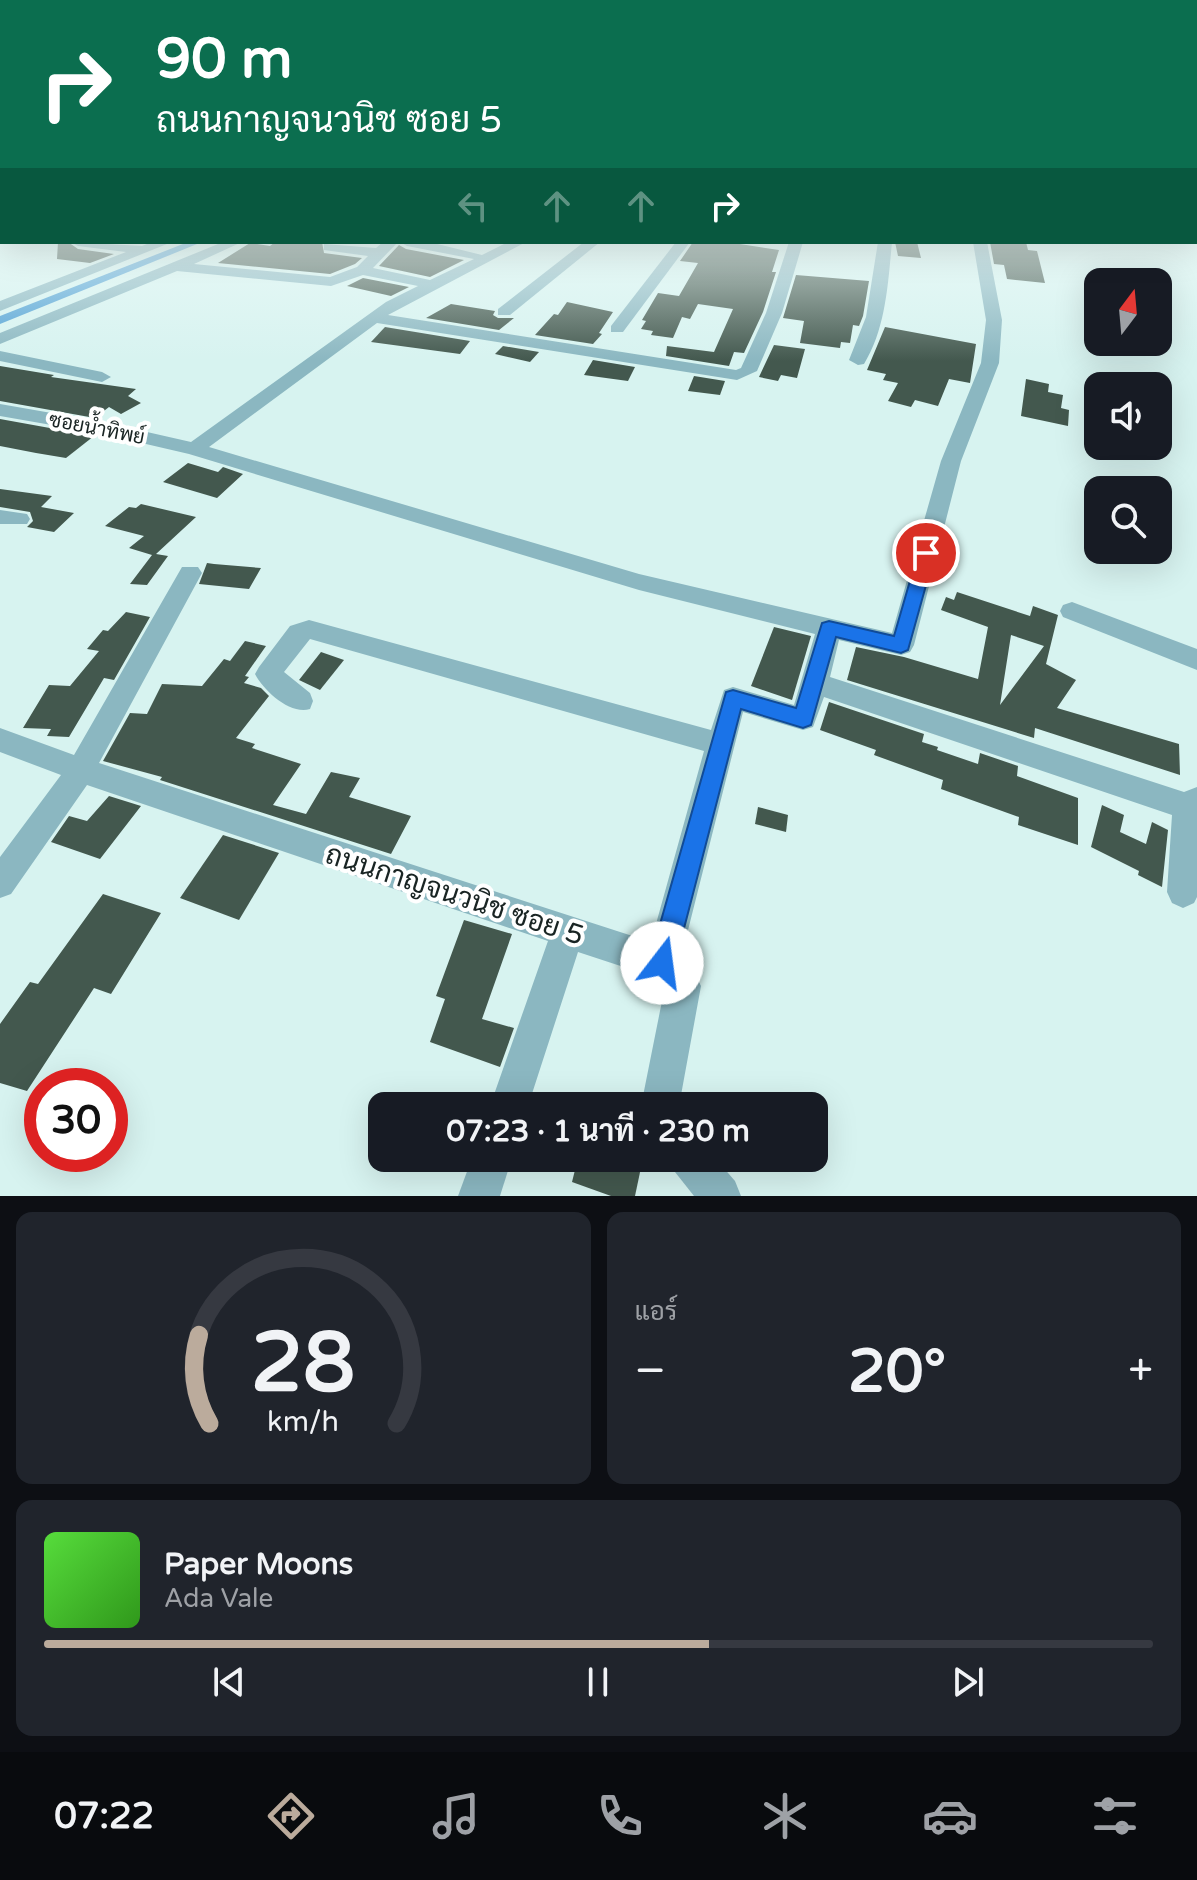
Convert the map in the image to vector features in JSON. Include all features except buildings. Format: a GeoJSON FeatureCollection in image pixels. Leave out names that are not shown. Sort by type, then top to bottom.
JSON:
{"type":"FeatureCollection","features":[{"type":"Feature","properties":{"kind":"street"},"geometry":{"type":"LineString","coordinates":[[0,306],[143,250]]}},
{"type":"Feature","properties":{"kind":"street"},"geometry":{"type":"LineString","coordinates":[[0,339],[215,250]]}},
{"type":"Feature","properties":{"kind":"street"},"geometry":{"type":"LineString","coordinates":[[174,266],[331,282],[362,270],[382,250]]}},
{"type":"Feature","properties":{"kind":"street"},"geometry":{"type":"LineString","coordinates":[[448,250],[475,255]]}},
{"type":"Feature","properties":{"kind":"street"},"geometry":{"type":"LineString","coordinates":[[194,449],[409,296],[503,250]]}},
{"type":"Feature","properties":{"kind":"street"},"geometry":{"type":"LineString","coordinates":[[504,312],[583,250]]}},
{"type":"Feature","properties":{"kind":"street"},"geometry":{"type":"LineString","coordinates":[[617,329],[677,250]]}},
{"type":"Feature","properties":{"kind":"street"},"geometry":{"type":"LineString","coordinates":[[375,318],[737,375],[748,371],[774,313],[794,250]]}},
{"type":"Feature","properties":{"kind":"street"},"geometry":{"type":"LineString","coordinates":[[858,360],[877,310],[884,250]]}},
{"type":"Feature","properties":{"kind":"street","name":"ซอยน้ำทิพย์"},"geometry":{"type":"LineString","coordinates":[[0,410],[103,428],[194,449],[639,582],[901,645],[951,461],[990,363],[994,320],[981,250]]}},
{"type":"Feature","properties":{"kind":"street"},"geometry":{"type":"LineString","coordinates":[[362,270],[424,283]]}},
{"type":"Feature","properties":{"kind":"street"},"geometry":{"type":"LineString","coordinates":[[0,356],[102,377]]}},
{"type":"Feature","properties":{"kind":"street"},"geometry":{"type":"LineString","coordinates":[[0,883],[81,770],[190,573]]}},
{"type":"Feature","properties":{"kind":"street"},"geometry":{"type":"LineString","coordinates":[[1072,611],[1197,660]]}},
{"type":"Feature","properties":{"kind":"street"},"geometry":{"type":"LineString","coordinates":[[663,1092],[683,986],[662,963],[733,698],[803,719],[829,628]]}},
{"type":"Feature","properties":{"kind":"street"},"geometry":{"type":"LineString","coordinates":[[300,701],[268,674],[299,633],[309,629],[720,744]]}},
{"type":"Feature","properties":{"kind":"street"},"geometry":{"type":"LineString","coordinates":[[815,683],[1192,804],[1183,892]]}},
{"type":"Feature","properties":{"kind":"street","name":"ถนนกาญจนวนิช ซอย 5"},"geometry":{"type":"LineString","coordinates":[[0,740],[81,770],[662,963]]}},
{"type":"Feature","properties":{"kind":"street"},"geometry":{"type":"LineString","coordinates":[[514,1092],[568,932]]}},
{"type":"Feature","properties":{"kind":"street"},"geometry":{"type":"LineString","coordinates":[[479,1196],[487,1172]]}},
{"type":"Feature","properties":{"kind":"street"},"geometry":{"type":"LineString","coordinates":[[700,1172],[720,1196]]}},
{"type":"Feature","properties":{"kind":"waterway"},"geometry":{"type":"LineString","coordinates":[[0,320],[177,250]]}},
{"type":"Feature","properties":{"kind":"route"},"geometry":{"type":"LineString","coordinates":[[662,963],[733,698],[803,719],[829,628],[901,645],[926,553]]}}]}
